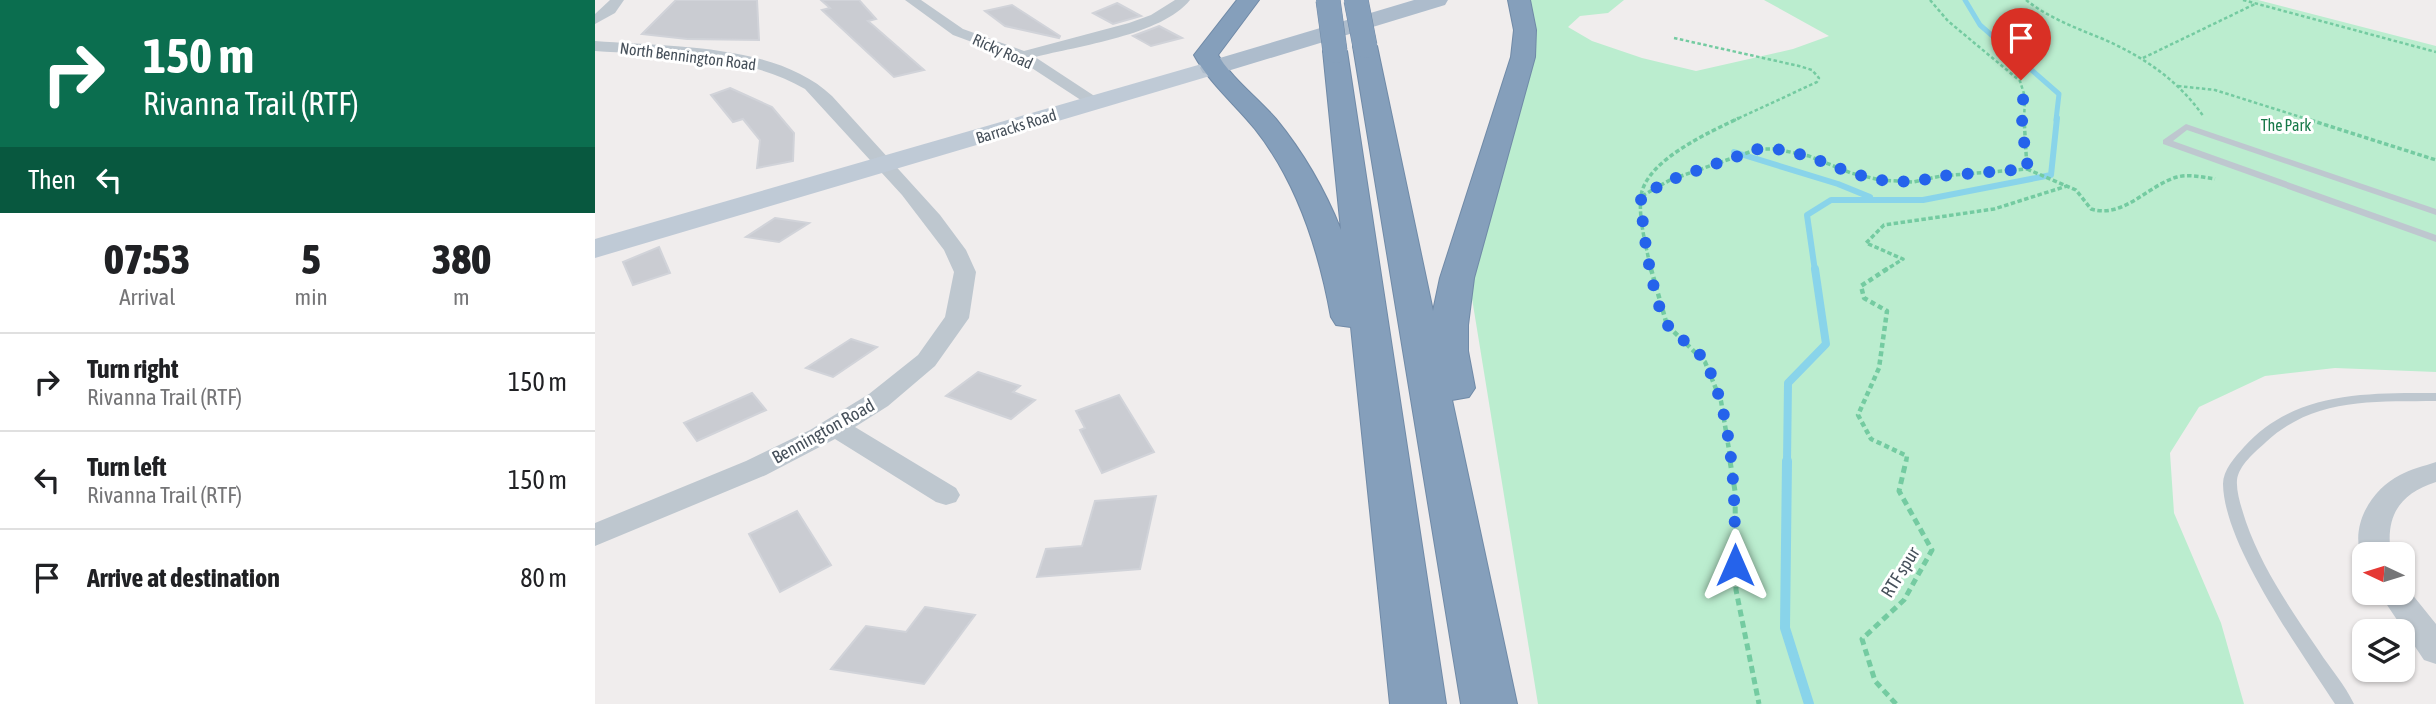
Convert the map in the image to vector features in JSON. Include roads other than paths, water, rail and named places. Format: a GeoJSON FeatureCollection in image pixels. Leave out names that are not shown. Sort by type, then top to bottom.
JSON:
{"type":"FeatureCollection","features":[{"type":"Feature","properties":{"kind":"highway"},"geometry":{"type":"LineString","coordinates":[[1248,0],[1209,62],[1282,146],[1311,195],[1344,289],[1352,339],[1382,419]]}},
{"type":"Feature","properties":{"kind":"highway"},"geometry":{"type":"LineString","coordinates":[[1451,494],[1457,399],[1449,351],[1449,325],[1461,266],[1523,57],[1525,30],[1519,0]]}},
{"type":"Feature","properties":{"kind":"highway"},"geometry":{"type":"LineString","coordinates":[[1343,20],[1382,419],[1418,704]]}},
{"type":"Feature","properties":{"kind":"highway"},"geometry":{"type":"LineString","coordinates":[[1343,20],[1451,494],[1489,704]]}},
{"type":"Feature","properties":{"kind":"main road","name":"Barracks Road"},"geometry":{"type":"LineString","coordinates":[[595,249],[879,160],[1209,62],[1397,0]]}},
{"type":"Feature","properties":{"kind":"main road","name":"Barracks Road"},"geometry":{"type":"LineString","coordinates":[[1343,20],[1437,0]]}},
{"type":"Feature","properties":{"kind":"main road","name":"Barracks Road"},"geometry":{"type":"LineString","coordinates":[[595,232],[879,160]]}},
{"type":"Feature","properties":{"kind":"street"},"geometry":{"type":"LineString","coordinates":[[595,20],[610,10],[617,0]]}},
{"type":"Feature","properties":{"kind":"street","name":"Ricky Road"},"geometry":{"type":"LineString","coordinates":[[912,0],[958,32],[1023,56],[1085,98]]}},
{"type":"Feature","properties":{"kind":"street"},"geometry":{"type":"LineString","coordinates":[[1023,56],[1156,19],[1177,8],[1183,0]]}},
{"type":"Feature","properties":{"kind":"street","name":"North Bennington Road"},"geometry":{"type":"LineString","coordinates":[[595,46],[731,59],[790,73],[811,86],[841,115],[879,160]]}},
{"type":"Feature","properties":{"kind":"street","name":"Bennington Road"},"geometry":{"type":"LineString","coordinates":[[595,535],[782,457],[837,428],[908,377],[951,329],[966,289],[961,260],[927,213],[879,160]]}},
{"type":"Feature","properties":{"kind":"street"},"geometry":{"type":"LineString","coordinates":[[837,428],[946,495]]}},
{"type":"Feature","properties":{"kind":"street"},"geometry":{"type":"LineString","coordinates":[[2375,542],[2374,523],[2380,506],[2399,486],[2422,475],[2436,472]]}},
{"type":"Feature","properties":{"kind":"street"},"geometry":{"type":"LineString","coordinates":[[2404,606],[2436,650]]}},
{"type":"Feature","properties":{"kind":"lane"},"geometry":{"type":"LineString","coordinates":[[2436,212],[2186,127],[2167,142],[2436,239]]}},
{"type":"Feature","properties":{"kind":"lane"},"geometry":{"type":"LineString","coordinates":[[2345,704],[2266,581],[2238,520],[2230,480],[2243,457],[2270,428],[2306,407],[2362,398],[2436,397]]}},
{"type":"Feature","properties":{"kind":"waterway"},"geometry":{"type":"LineString","coordinates":[[1965,0],[1980,25],[2059,94],[2056,120]]}},
{"type":"Feature","properties":{"kind":"waterway"},"geometry":{"type":"LineString","coordinates":[[1815,271],[1807,215],[1831,200],[1923,200],[2051,175],[2057,118]]}},
{"type":"Feature","properties":{"kind":"waterway"},"geometry":{"type":"LineString","coordinates":[[1734,152],[1838,184],[1870,197]]}},
{"type":"Feature","properties":{"kind":"waterway"},"geometry":{"type":"LineString","coordinates":[[1787,462],[1788,383],[1826,344],[1815,269]]}},
{"type":"Feature","properties":{"kind":"waterway"},"geometry":{"type":"LineString","coordinates":[[1787,461],[1785,628],[1809,704]]}},
{"type":"Feature","properties":{"kind":"park label","name":"The Park"},"geometry":{"type":"Point","coordinates":[2286,125]}}]}
